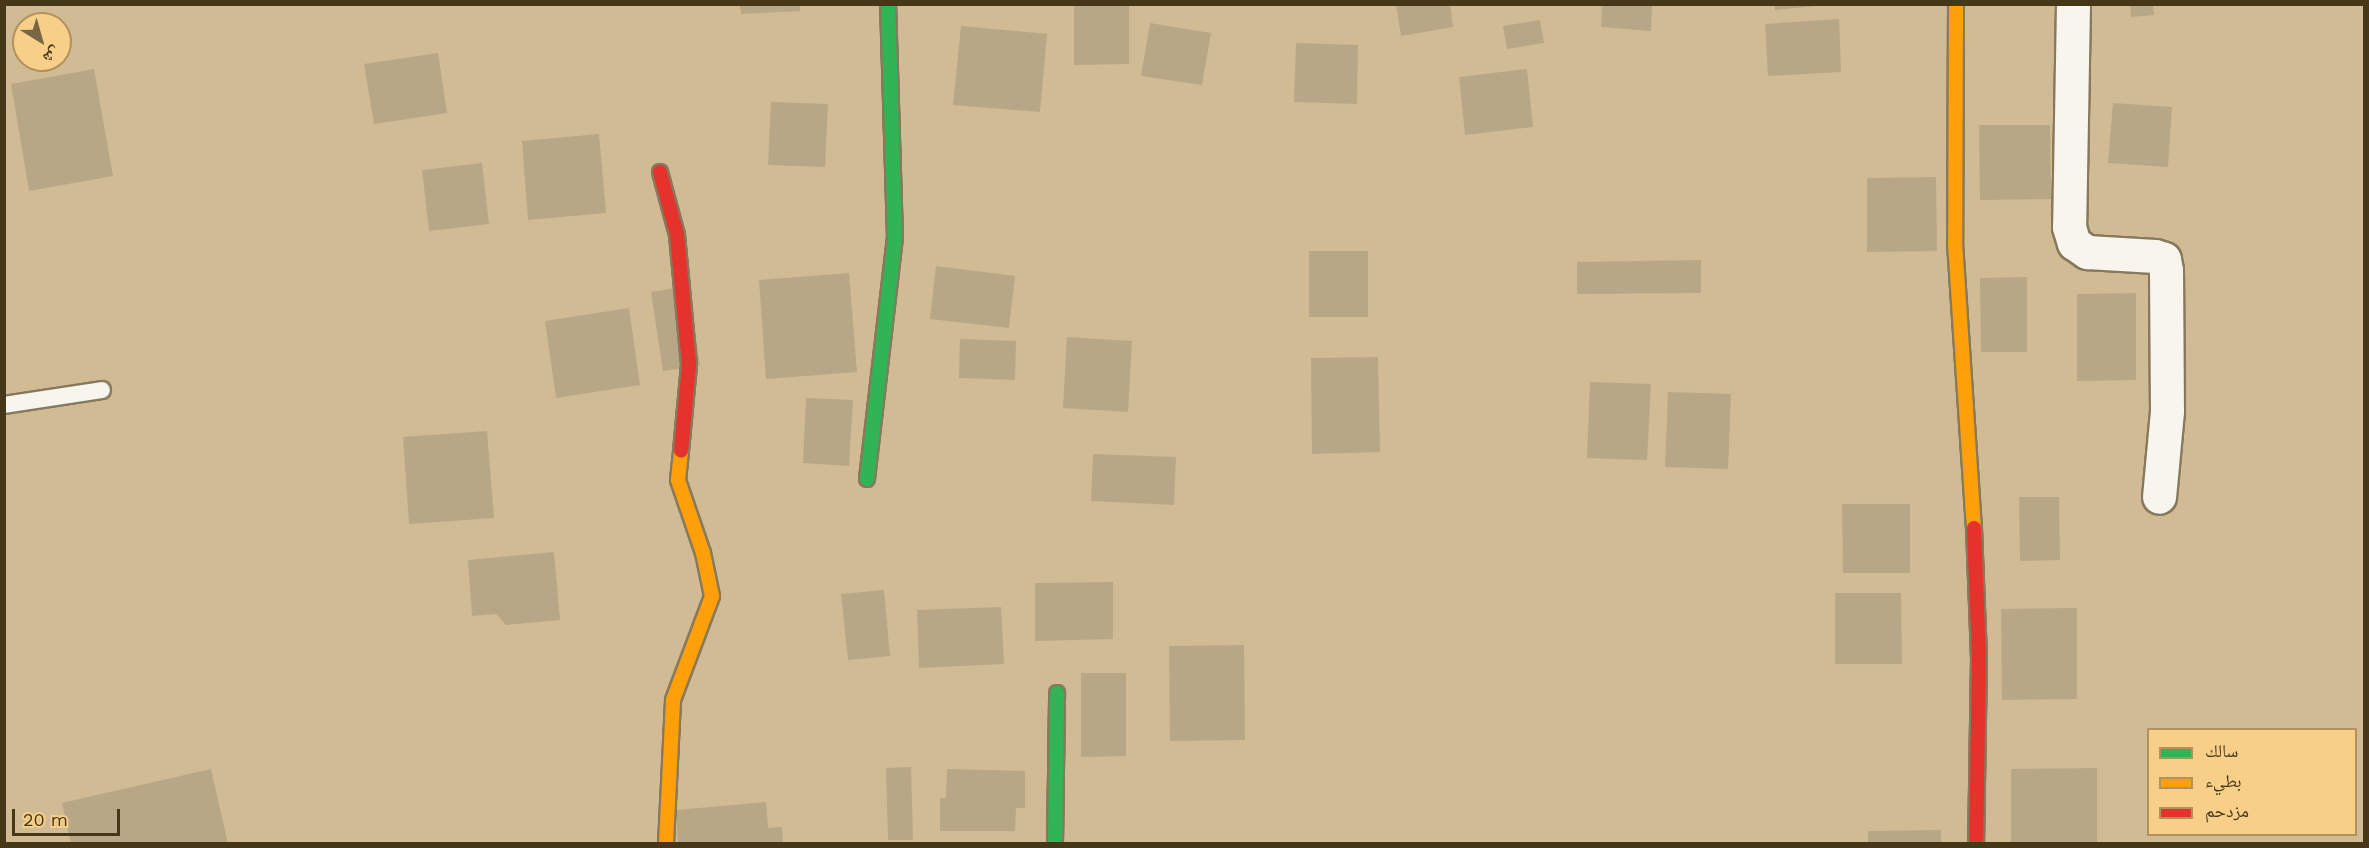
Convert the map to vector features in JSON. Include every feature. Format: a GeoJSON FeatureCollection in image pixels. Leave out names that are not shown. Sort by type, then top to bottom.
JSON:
{"type":"FeatureCollection","features":[{"type":"Feature","properties":{"kind":"street"},"geometry":{"type":"LineString","coordinates":[[867,479],[895,238],[888,4]]}},
{"type":"Feature","properties":{"kind":"street"},"geometry":{"type":"LineString","coordinates":[[1956,4],[1955,243],[1979,636],[1976,843]]}},
{"type":"Feature","properties":{"kind":"street"},"geometry":{"type":"LineString","coordinates":[[2073,4],[2069,227],[2074,243],[2087,252],[2155,256],[2164,259],[2166,270],[2167,411],[2159,497]]}},
{"type":"Feature","properties":{"kind":"street"},"geometry":{"type":"LineString","coordinates":[[660,172],[678,235],[689,365],[678,480],[703,553],[712,596],[673,700],[666,843]]}},
{"type":"Feature","properties":{"kind":"street"},"geometry":{"type":"LineString","coordinates":[[1055,843],[1057,693]]}},
{"type":"Feature","properties":{"kind":"lane"},"geometry":{"type":"LineString","coordinates":[[4,405],[102,390]]}},
{"type":"Feature","properties":{"kind":"building"},"geometry":{"type":"Polygon","coordinates":[[[740,4],[800,4],[800,11],[741,14],[740,4]]]}},
{"type":"Feature","properties":{"kind":"building"},"geometry":{"type":"Polygon","coordinates":[[[1074,4],[1129,4],[1129,64],[1074,65],[1074,4]]]}},
{"type":"Feature","properties":{"kind":"building"},"geometry":{"type":"Polygon","coordinates":[[[1396,4],[1450,4],[1453,27],[1401,36],[1396,4]]]}},
{"type":"Feature","properties":{"kind":"building"},"geometry":{"type":"Polygon","coordinates":[[[1602,4],[1652,4],[1651,31],[1601,27],[1602,4]]]}},
{"type":"Feature","properties":{"kind":"building"},"geometry":{"type":"Polygon","coordinates":[[[1775,4],[1815,4],[1815,6],[1775,10],[1775,4]]]}},
{"type":"Feature","properties":{"kind":"building"},"geometry":{"type":"Polygon","coordinates":[[[2130,4],[2153,4],[2154,15],[2131,17],[2130,4]]]}},
{"type":"Feature","properties":{"kind":"building"},"geometry":{"type":"Polygon","coordinates":[[[1839,19],[1841,72],[1768,76],[1765,24],[1839,19]]]}},
{"type":"Feature","properties":{"kind":"building"},"geometry":{"type":"Polygon","coordinates":[[[1540,20],[1544,43],[1507,49],[1503,26],[1540,20]]]}},
{"type":"Feature","properties":{"kind":"building"},"geometry":{"type":"Polygon","coordinates":[[[1150,23],[1211,33],[1202,85],[1141,76],[1150,23]]]}},
{"type":"Feature","properties":{"kind":"building"},"geometry":{"type":"Polygon","coordinates":[[[961,26],[1047,34],[1040,112],[953,105],[961,26]]]}},
{"type":"Feature","properties":{"kind":"building"},"geometry":{"type":"Polygon","coordinates":[[[1296,43],[1358,45],[1357,104],[1294,102],[1296,43]]]}},
{"type":"Feature","properties":{"kind":"building"},"geometry":{"type":"Polygon","coordinates":[[[438,53],[447,113],[374,124],[364,64],[438,53]]]}},
{"type":"Feature","properties":{"kind":"building"},"geometry":{"type":"Polygon","coordinates":[[[94,69],[113,176],[29,191],[11,84],[94,69]]]}},
{"type":"Feature","properties":{"kind":"building"},"geometry":{"type":"Polygon","coordinates":[[[1527,69],[1533,127],[1465,135],[1459,77],[1527,69]]]}},
{"type":"Feature","properties":{"kind":"building"},"geometry":{"type":"Polygon","coordinates":[[[771,102],[828,104],[825,167],[768,165],[771,102]]]}},
{"type":"Feature","properties":{"kind":"building"},"geometry":{"type":"Polygon","coordinates":[[[2113,103],[2172,107],[2168,167],[2108,163],[2113,103]]]}},
{"type":"Feature","properties":{"kind":"building"},"geometry":{"type":"Polygon","coordinates":[[[1979,125],[2050,125],[2051,199],[1980,200],[1979,125]]]}},
{"type":"Feature","properties":{"kind":"building"},"geometry":{"type":"Polygon","coordinates":[[[599,134],[606,213],[528,220],[522,141],[599,134]]]}},
{"type":"Feature","properties":{"kind":"building"},"geometry":{"type":"Polygon","coordinates":[[[482,163],[489,224],[429,231],[422,170],[482,163]]]}},
{"type":"Feature","properties":{"kind":"building"},"geometry":{"type":"Polygon","coordinates":[[[1936,177],[1937,251],[1867,252],[1867,178],[1936,177]]]}},
{"type":"Feature","properties":{"kind":"building"},"geometry":{"type":"Polygon","coordinates":[[[1309,251],[1368,251],[1368,317],[1309,317],[1309,251]]]}},
{"type":"Feature","properties":{"kind":"building"},"geometry":{"type":"Polygon","coordinates":[[[1701,260],[1701,293],[1577,294],[1577,262],[1701,260]]]}},
{"type":"Feature","properties":{"kind":"building"},"geometry":{"type":"Polygon","coordinates":[[[936,266],[1015,276],[1009,328],[930,319],[936,266]]]}},
{"type":"Feature","properties":{"kind":"building"},"geometry":{"type":"Polygon","coordinates":[[[849,273],[857,372],[766,379],[759,280],[849,273]]]}},
{"type":"Feature","properties":{"kind":"building"},"geometry":{"type":"Polygon","coordinates":[[[2027,277],[2027,352],[1981,352],[1980,278],[2027,277]]]}},
{"type":"Feature","properties":{"kind":"building"},"geometry":{"type":"Polygon","coordinates":[[[688,286],[700,366],[663,371],[651,292],[688,286]]]}},
{"type":"Feature","properties":{"kind":"building"},"geometry":{"type":"Polygon","coordinates":[[[2136,293],[2136,380],[2077,381],[2077,294],[2136,293]]]}},
{"type":"Feature","properties":{"kind":"building"},"geometry":{"type":"Polygon","coordinates":[[[629,308],[640,385],[556,398],[545,321],[629,308]]]}},
{"type":"Feature","properties":{"kind":"building"},"geometry":{"type":"Polygon","coordinates":[[[1067,337],[1132,341],[1128,412],[1063,408],[1067,337]]]}},
{"type":"Feature","properties":{"kind":"building"},"geometry":{"type":"Polygon","coordinates":[[[960,339],[1016,341],[1015,380],[959,378],[960,339]]]}},
{"type":"Feature","properties":{"kind":"building"},"geometry":{"type":"Polygon","coordinates":[[[1378,357],[1380,452],[1312,454],[1311,358],[1378,357]]]}},
{"type":"Feature","properties":{"kind":"building"},"geometry":{"type":"Polygon","coordinates":[[[1590,382],[1651,384],[1647,460],[1587,458],[1590,382]]]}},
{"type":"Feature","properties":{"kind":"building"},"geometry":{"type":"Polygon","coordinates":[[[1668,392],[1731,394],[1728,469],[1665,467],[1668,392]]]}},
{"type":"Feature","properties":{"kind":"building"},"geometry":{"type":"Polygon","coordinates":[[[806,398],[853,400],[849,466],[803,463],[806,398]]]}},
{"type":"Feature","properties":{"kind":"building"},"geometry":{"type":"Polygon","coordinates":[[[487,431],[494,518],[409,524],[403,437],[487,431]]]}},
{"type":"Feature","properties":{"kind":"building"},"geometry":{"type":"Polygon","coordinates":[[[1093,454],[1176,457],[1174,505],[1091,501],[1093,454]]]}},
{"type":"Feature","properties":{"kind":"building"},"geometry":{"type":"Polygon","coordinates":[[[2019,497],[2059,497],[2060,560],[2020,561],[2019,497]]]}},
{"type":"Feature","properties":{"kind":"building"},"geometry":{"type":"Polygon","coordinates":[[[1842,504],[1910,504],[1910,573],[1843,573],[1842,504]]]}},
{"type":"Feature","properties":{"kind":"building"},"geometry":{"type":"Polygon","coordinates":[[[554,552],[560,620],[506,625],[496,614],[472,616],[468,560],[554,552]]]}},
{"type":"Feature","properties":{"kind":"building"},"geometry":{"type":"Polygon","coordinates":[[[1113,582],[1113,639],[1035,641],[1035,583],[1113,582]]]}},
{"type":"Feature","properties":{"kind":"building"},"geometry":{"type":"Polygon","coordinates":[[[884,590],[890,656],[848,660],[841,594],[884,590]]]}},
{"type":"Feature","properties":{"kind":"building"},"geometry":{"type":"Polygon","coordinates":[[[1835,593],[1901,593],[1902,664],[1835,664],[1835,593]]]}},
{"type":"Feature","properties":{"kind":"building"},"geometry":{"type":"Polygon","coordinates":[[[1001,607],[1004,664],[919,668],[917,610],[1001,607]]]}},
{"type":"Feature","properties":{"kind":"building"},"geometry":{"type":"Polygon","coordinates":[[[2077,608],[2077,699],[2002,700],[2001,609],[2077,608]]]}},
{"type":"Feature","properties":{"kind":"building"},"geometry":{"type":"Polygon","coordinates":[[[1244,645],[1245,740],[1170,741],[1169,646],[1244,645]]]}},
{"type":"Feature","properties":{"kind":"building"},"geometry":{"type":"Polygon","coordinates":[[[1081,673],[1126,673],[1126,756],[1081,757],[1081,673]]]}},
{"type":"Feature","properties":{"kind":"building"},"geometry":{"type":"Polygon","coordinates":[[[911,767],[913,840],[888,840],[886,768],[911,767]]]}},
{"type":"Feature","properties":{"kind":"building"},"geometry":{"type":"Polygon","coordinates":[[[2097,768],[2097,842],[2011,843],[2011,769],[2097,768]]]}},
{"type":"Feature","properties":{"kind":"building"},"geometry":{"type":"Polygon","coordinates":[[[211,769],[228,844],[71,844],[62,803],[211,769]]]}},
{"type":"Feature","properties":{"kind":"building"},"geometry":{"type":"Polygon","coordinates":[[[947,769],[1025,771],[1025,808],[1016,808],[1015,831],[940,831],[940,798],[946,798],[947,769]]]}},
{"type":"Feature","properties":{"kind":"building"},"geometry":{"type":"Polygon","coordinates":[[[766,802],[768,828],[782,827],[783,844],[678,844],[676,810],[766,802]]]}},
{"type":"Feature","properties":{"kind":"building"},"geometry":{"type":"Polygon","coordinates":[[[1941,830],[1941,844],[1868,844],[1868,831],[1941,830]]]}},
{"type":"Feature","properties":{"kind":"traffic: fast"},"geometry":{"type":"LineString","coordinates":[[867,479],[895,238],[888,4]]}},
{"type":"Feature","properties":{"kind":"traffic: fast"},"geometry":{"type":"LineString","coordinates":[[1055,844],[1057,693]]}},
{"type":"Feature","properties":{"kind":"traffic: slow"},"geometry":{"type":"LineString","coordinates":[[1956,4],[1955,243],[1974,528]]}},
{"type":"Feature","properties":{"kind":"traffic: slow"},"geometry":{"type":"LineString","coordinates":[[666,844],[673,700],[712,596],[703,553],[678,480],[681,451]]}},
{"type":"Feature","properties":{"kind":"traffic: jam"},"geometry":{"type":"LineString","coordinates":[[660,172],[677,235],[689,365],[681,451]]}},
{"type":"Feature","properties":{"kind":"traffic: jam"},"geometry":{"type":"LineString","coordinates":[[1974,528],[1979,658],[1976,844]]}}]}
